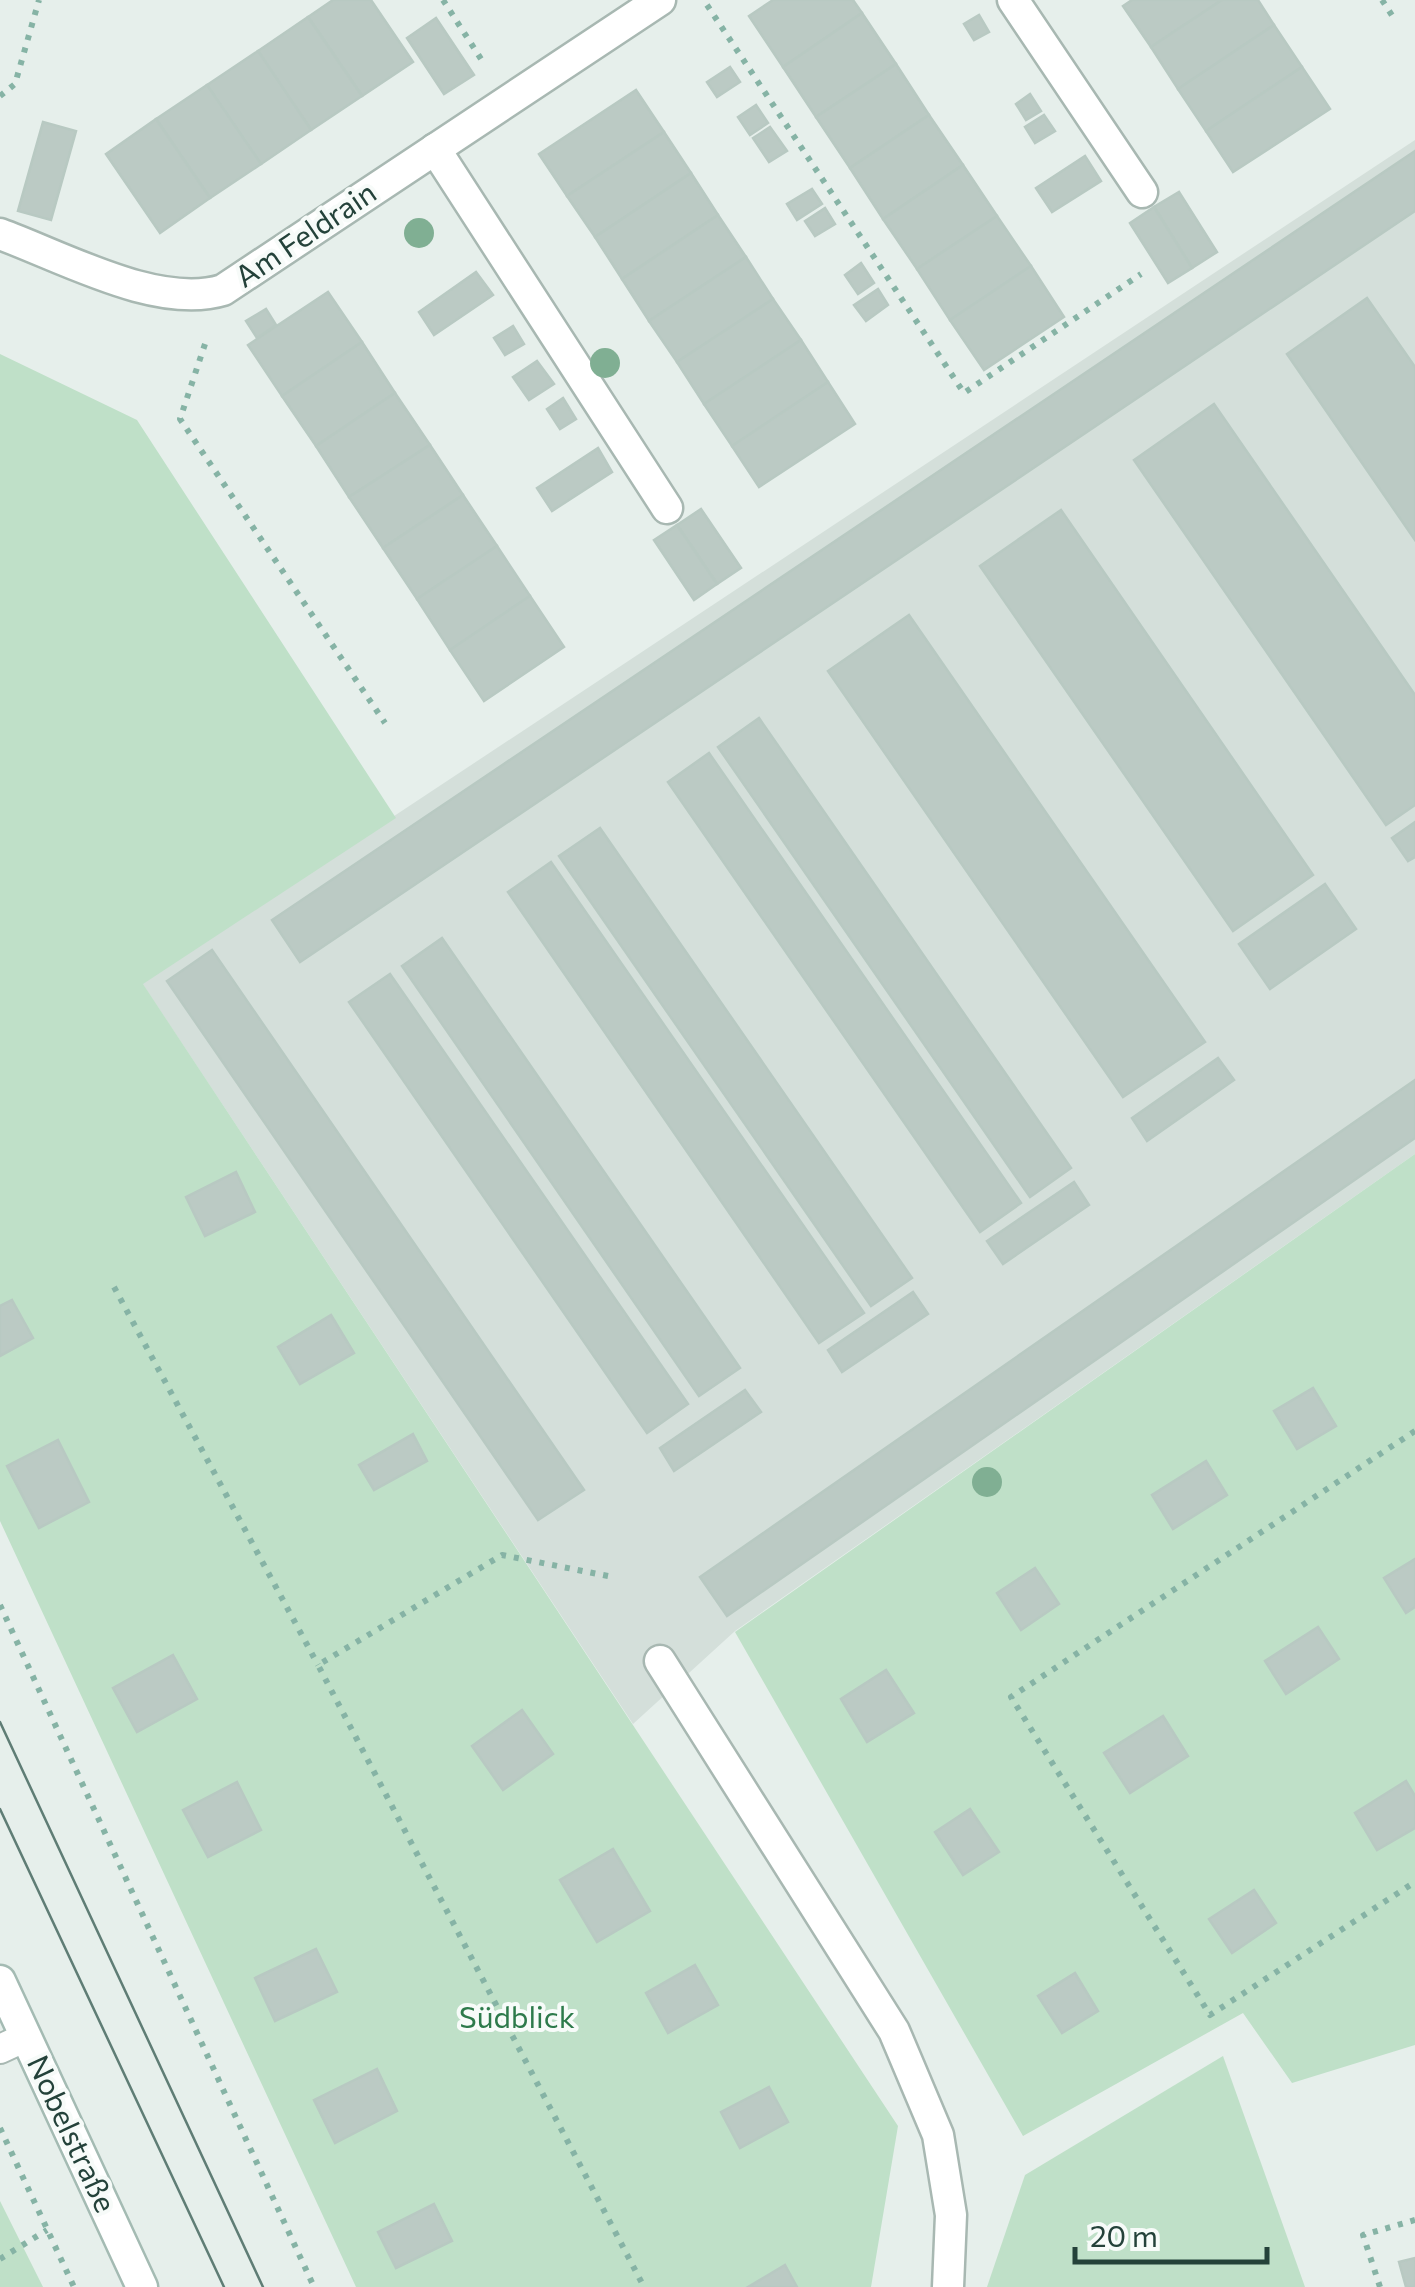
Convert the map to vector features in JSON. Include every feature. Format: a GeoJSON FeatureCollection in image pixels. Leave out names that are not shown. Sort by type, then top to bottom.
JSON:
{"type":"FeatureCollection","features":[{"type":"Feature","properties":{"kind":"street","name":"Am Feldrain"},"geometry":{"type":"LineString","coordinates":[[0,234],[168,296],[198,298],[224,290],[660,0]]}},
{"type":"Feature","properties":{"kind":"street"},"geometry":{"type":"LineString","coordinates":[[1014,0],[1142,192]]}},
{"type":"Feature","properties":{"kind":"street"},"geometry":{"type":"LineString","coordinates":[[435,148],[667,508]]}},
{"type":"Feature","properties":{"kind":"street"},"geometry":{"type":"LineString","coordinates":[[660,1661],[894,2031],[938,2136],[951,2215],[948,2287]]}},
{"type":"Feature","properties":{"kind":"street","name":"Nobelstraße"},"geometry":{"type":"LineString","coordinates":[[0,1980],[13,2043],[142,2287]]}},
{"type":"Feature","properties":{"kind":"path"},"geometry":{"type":"LineString","coordinates":[[0,96],[15,84],[39,0]]}},
{"type":"Feature","properties":{"kind":"path"},"geometry":{"type":"LineString","coordinates":[[443,0],[507,102]]}},
{"type":"Feature","properties":{"kind":"path"},"geometry":{"type":"LineString","coordinates":[[704,0],[964,393],[1141,274]]}},
{"type":"Feature","properties":{"kind":"path"},"geometry":{"type":"LineString","coordinates":[[1382,0],[1395,20]]}},
{"type":"Feature","properties":{"kind":"path"},"geometry":{"type":"LineString","coordinates":[[224,290],[180,419],[385,722]]}},
{"type":"Feature","properties":{"kind":"path"},"geometry":{"type":"LineString","coordinates":[[114,1286],[318,1664],[644,2287]]}},
{"type":"Feature","properties":{"kind":"path"},"geometry":{"type":"LineString","coordinates":[[1415,1431],[1011,1697],[1210,2015],[1415,1882]]}},
{"type":"Feature","properties":{"kind":"path"},"geometry":{"type":"LineString","coordinates":[[318,1664],[502,1554],[608,1576]]}},
{"type":"Feature","properties":{"kind":"path"},"geometry":{"type":"LineString","coordinates":[[0,1605],[314,2287]]}},
{"type":"Feature","properties":{"kind":"path"},"geometry":{"type":"LineString","coordinates":[[0,2128],[74,2287]]}},
{"type":"Feature","properties":{"kind":"path"},"geometry":{"type":"LineString","coordinates":[[1380,2287],[1363,2234],[1415,2220]]}},
{"type":"Feature","properties":{"kind":"path"},"geometry":{"type":"LineString","coordinates":[[0,2258],[47,2230]]}},
{"type":"Feature","properties":{"kind":"shaded area"},"geometry":{"type":"Polygon","coordinates":[[[1415,140],[1415,1154],[735,1631],[633,1724],[142,983],[1415,140]]]}},
{"type":"Feature","properties":{"kind":"green space","name":"Südblick"},"geometry":{"type":"Polygon","coordinates":[[[0,354],[137,420],[396,818],[143,984],[898,2126],[871,2287],[356,2287],[0,1521],[0,354]]]}},
{"type":"Feature","properties":{"kind":"green space"},"geometry":{"type":"Polygon","coordinates":[[[1415,1154],[1415,2045],[1292,2083],[1243,2013],[1023,2136],[735,1632],[1415,1154]]]}},
{"type":"Feature","properties":{"kind":"green space"},"geometry":{"type":"Polygon","coordinates":[[[1223,2056],[1305,2287],[987,2287],[1025,2175],[1223,2056]]]}},
{"type":"Feature","properties":{"kind":"green space"},"geometry":{"type":"Polygon","coordinates":[[[0,2201],[43,2287],[0,2287],[0,2201]]]}},
{"type":"Feature","properties":{"kind":"building"},"geometry":{"type":"Polygon","coordinates":[[[333,0],[371,0],[413,62],[362,96],[308,17],[333,0]]]}},
{"type":"Feature","properties":{"kind":"building"},"geometry":{"type":"Polygon","coordinates":[[[773,0],[853,0],[862,13],[783,67],[749,16],[773,0]]]}},
{"type":"Feature","properties":{"kind":"building"},"geometry":{"type":"Polygon","coordinates":[[[1132,0],[1222,0],[1151,47],[1123,6],[1132,0]]]}},
{"type":"Feature","properties":{"kind":"building"},"geometry":{"type":"Polygon","coordinates":[[[1222,0],[1258,0],[1274,25],[1178,89],[1151,47],[1222,0]]]}},
{"type":"Feature","properties":{"kind":"building"},"geometry":{"type":"Polygon","coordinates":[[[862,13],[896,64],[816,117],[783,67],[862,13]]]}},
{"type":"Feature","properties":{"kind":"building"},"geometry":{"type":"Polygon","coordinates":[[[979,15],[989,32],[974,40],[964,24],[979,15]]]}},
{"type":"Feature","properties":{"kind":"building"},"geometry":{"type":"Polygon","coordinates":[[[308,17],[362,96],[311,130],[258,51],[308,17]]]}},
{"type":"Feature","properties":{"kind":"building"},"geometry":{"type":"Polygon","coordinates":[[[436,18],[474,75],[444,94],[407,38],[436,18]]]}},
{"type":"Feature","properties":{"kind":"building"},"geometry":{"type":"Polygon","coordinates":[[[1274,25],[1302,67],[1206,131],[1178,89],[1274,25]]]}},
{"type":"Feature","properties":{"kind":"building"},"geometry":{"type":"Polygon","coordinates":[[[258,51],[311,130],[261,164],[207,85],[258,51]]]}},
{"type":"Feature","properties":{"kind":"building"},"geometry":{"type":"Polygon","coordinates":[[[896,64],[929,115],[850,168],[816,117],[896,64]]]}},
{"type":"Feature","properties":{"kind":"building"},"geometry":{"type":"Polygon","coordinates":[[[730,67],[740,82],[717,97],[707,82],[730,67]]]}},
{"type":"Feature","properties":{"kind":"building"},"geometry":{"type":"Polygon","coordinates":[[[1302,67],[1330,109],[1233,172],[1206,131],[1302,67]]]}},
{"type":"Feature","properties":{"kind":"building"},"geometry":{"type":"Polygon","coordinates":[[[207,85],[261,164],[210,198],[156,119],[207,85]]]}},
{"type":"Feature","properties":{"kind":"building"},"geometry":{"type":"Polygon","coordinates":[[[636,90],[664,132],[567,196],[539,154],[636,90]]]}},
{"type":"Feature","properties":{"kind":"building"},"geometry":{"type":"Polygon","coordinates":[[[1030,94],[1041,111],[1026,120],[1016,104],[1030,94]]]}},
{"type":"Feature","properties":{"kind":"building"},"geometry":{"type":"Polygon","coordinates":[[[756,105],[768,123],[750,135],[738,117],[756,105]]]}},
{"type":"Feature","properties":{"kind":"building"},"geometry":{"type":"Polygon","coordinates":[[[929,115],[963,165],[883,219],[850,168],[929,115]]]}},
{"type":"Feature","properties":{"kind":"building"},"geometry":{"type":"Polygon","coordinates":[[[1044,115],[1055,131],[1035,143],[1025,127],[1044,115]]]}},
{"type":"Feature","properties":{"kind":"building"},"geometry":{"type":"Polygon","coordinates":[[[156,119],[210,198],[160,233],[106,154],[156,119]]]}},
{"type":"Feature","properties":{"kind":"building"},"geometry":{"type":"Polygon","coordinates":[[[43,122],[76,131],[51,220],[18,211],[43,122]]]}},
{"type":"Feature","properties":{"kind":"building"},"geometry":{"type":"Polygon","coordinates":[[[770,127],[787,151],[769,162],[753,138],[770,127]]]}},
{"type":"Feature","properties":{"kind":"building"},"geometry":{"type":"Polygon","coordinates":[[[664,132],[691,173],[595,237],[567,196],[664,132]]]}},
{"type":"Feature","properties":{"kind":"building"},"geometry":{"type":"Polygon","coordinates":[[[1415,151],[1415,211],[300,962],[272,920],[1415,151]]]}},
{"type":"Feature","properties":{"kind":"building"},"geometry":{"type":"Polygon","coordinates":[[[1085,156],[1101,181],[1052,212],[1036,188],[1085,156]]]}},
{"type":"Feature","properties":{"kind":"building"},"geometry":{"type":"Polygon","coordinates":[[[963,165],[997,216],[917,269],[883,219],[963,165]]]}},
{"type":"Feature","properties":{"kind":"building"},"geometry":{"type":"Polygon","coordinates":[[[691,173],[718,215],[622,279],[595,237],[691,173]]]}},
{"type":"Feature","properties":{"kind":"building"},"geometry":{"type":"Polygon","coordinates":[[[812,189],[822,204],[797,220],[787,204],[812,189]]]}},
{"type":"Feature","properties":{"kind":"building"},"geometry":{"type":"Polygon","coordinates":[[[1179,192],[1217,252],[1192,268],[1154,207],[1179,192]]]}},
{"type":"Feature","properties":{"kind":"building"},"geometry":{"type":"Polygon","coordinates":[[[1154,207],[1192,268],[1168,283],[1130,223],[1154,207]]]}},
{"type":"Feature","properties":{"kind":"building"},"geometry":{"type":"Polygon","coordinates":[[[825,208],[835,224],[815,236],[805,221],[825,208]]]}},
{"type":"Feature","properties":{"kind":"building"},"geometry":{"type":"Polygon","coordinates":[[[718,215],[746,257],[649,321],[622,279],[718,215]]]}},
{"type":"Feature","properties":{"kind":"building"},"geometry":{"type":"Polygon","coordinates":[[[997,216],[1031,266],[950,320],[917,269],[997,216]]]}},
{"type":"Feature","properties":{"kind":"building"},"geometry":{"type":"Polygon","coordinates":[[[746,257],[773,299],[677,362],[649,321],[746,257]]]}},
{"type":"Feature","properties":{"kind":"building"},"geometry":{"type":"Polygon","coordinates":[[[861,263],[874,283],[858,294],[845,275],[861,263]]]}},
{"type":"Feature","properties":{"kind":"building"},"geometry":{"type":"Polygon","coordinates":[[[1031,266],[1064,317],[984,370],[950,320],[1031,266]]]}},
{"type":"Feature","properties":{"kind":"building"},"geometry":{"type":"Polygon","coordinates":[[[476,272],[493,295],[434,335],[419,312],[476,272]]]}},
{"type":"Feature","properties":{"kind":"building"},"geometry":{"type":"Polygon","coordinates":[[[878,289],[888,305],[866,321],[854,305],[878,289]]]}},
{"type":"Feature","properties":{"kind":"building"},"geometry":{"type":"Polygon","coordinates":[[[328,292],[362,342],[282,396],[248,345],[328,292]]]}},
{"type":"Feature","properties":{"kind":"building"},"geometry":{"type":"Polygon","coordinates":[[[1367,298],[1415,367],[1415,540],[1287,354],[1367,298]]]}},
{"type":"Feature","properties":{"kind":"building"},"geometry":{"type":"Polygon","coordinates":[[[773,299],[801,340],[704,404],[677,362],[773,299]]]}},
{"type":"Feature","properties":{"kind":"building"},"geometry":{"type":"Polygon","coordinates":[[[266,309],[276,325],[257,338],[246,321],[266,309]]]}},
{"type":"Feature","properties":{"kind":"building"},"geometry":{"type":"Polygon","coordinates":[[[513,326],[524,344],[505,355],[494,338],[513,326]]]}},
{"type":"Feature","properties":{"kind":"building"},"geometry":{"type":"Polygon","coordinates":[[[801,340],[828,382],[732,446],[704,404],[801,340]]]}},
{"type":"Feature","properties":{"kind":"building"},"geometry":{"type":"Polygon","coordinates":[[[362,342],[395,393],[316,446],[282,396],[362,342]]]}},
{"type":"Feature","properties":{"kind":"building"},"geometry":{"type":"Polygon","coordinates":[[[537,361],[554,384],[529,400],[513,377],[537,361]]]}},
{"type":"Feature","properties":{"kind":"building"},"geometry":{"type":"Polygon","coordinates":[[[828,382],[855,424],[759,487],[732,446],[828,382]]]}},
{"type":"Feature","properties":{"kind":"building"},"geometry":{"type":"Polygon","coordinates":[[[395,393],[430,445],[349,497],[316,446],[395,393]]]}},
{"type":"Feature","properties":{"kind":"building"},"geometry":{"type":"Polygon","coordinates":[[[563,398],[576,419],[560,429],[547,409],[563,398]]]}},
{"type":"Feature","properties":{"kind":"building"},"geometry":{"type":"Polygon","coordinates":[[[1214,404],[1415,695],[1415,805],[1386,825],[1134,460],[1214,404]]]}},
{"type":"Feature","properties":{"kind":"building"},"geometry":{"type":"Polygon","coordinates":[[[430,445],[463,495],[383,548],[349,497],[430,445]]]}},
{"type":"Feature","properties":{"kind":"building"},"geometry":{"type":"Polygon","coordinates":[[[598,448],[612,472],[552,511],[537,488],[598,448]]]}},
{"type":"Feature","properties":{"kind":"building"},"geometry":{"type":"Polygon","coordinates":[[[463,495],[497,546],[417,599],[383,548],[463,495]]]}},
{"type":"Feature","properties":{"kind":"building"},"geometry":{"type":"Polygon","coordinates":[[[701,509],[741,568],[717,584],[677,525],[701,509]]]}},
{"type":"Feature","properties":{"kind":"building"},"geometry":{"type":"Polygon","coordinates":[[[1061,510],[1313,875],[1233,931],[980,566],[1061,510]]]}},
{"type":"Feature","properties":{"kind":"building"},"geometry":{"type":"Polygon","coordinates":[[[677,525],[717,584],[694,600],[654,540],[677,525]]]}},
{"type":"Feature","properties":{"kind":"building"},"geometry":{"type":"Polygon","coordinates":[[[497,546],[530,596],[450,650],[417,599],[497,546]]]}},
{"type":"Feature","properties":{"kind":"building"},"geometry":{"type":"Polygon","coordinates":[[[530,596],[564,647],[484,701],[450,650],[530,596]]]}},
{"type":"Feature","properties":{"kind":"building"},"geometry":{"type":"Polygon","coordinates":[[[909,615],[1205,1042],[1123,1097],[828,671],[909,615]]]}},
{"type":"Feature","properties":{"kind":"building"},"geometry":{"type":"Polygon","coordinates":[[[759,718],[1071,1168],[1030,1197],[718,747],[759,718]]]}},
{"type":"Feature","properties":{"kind":"building"},"geometry":{"type":"Polygon","coordinates":[[[709,753],[1021,1203],[980,1232],[668,782],[709,753]]]}},
{"type":"Feature","properties":{"kind":"building"},"geometry":{"type":"Polygon","coordinates":[[[1415,822],[1415,857],[1408,861],[1392,838],[1415,822]]]}},
{"type":"Feature","properties":{"kind":"building"},"geometry":{"type":"Polygon","coordinates":[[[600,828],[912,1278],[871,1306],[559,856],[600,828]]]}},
{"type":"Feature","properties":{"kind":"building"},"geometry":{"type":"Polygon","coordinates":[[[551,862],[864,1313],[819,1343],[508,892],[551,862]]]}},
{"type":"Feature","properties":{"kind":"building"},"geometry":{"type":"Polygon","coordinates":[[[1325,884],[1356,929],[1270,989],[1239,944],[1325,884]]]}},
{"type":"Feature","properties":{"kind":"building"},"geometry":{"type":"Polygon","coordinates":[[[442,938],[740,1368],[699,1396],[402,966],[442,938]]]}},
{"type":"Feature","properties":{"kind":"building"},"geometry":{"type":"Polygon","coordinates":[[[212,950],[584,1490],[538,1520],[167,981],[212,950]]]}},
{"type":"Feature","properties":{"kind":"building"},"geometry":{"type":"Polygon","coordinates":[[[390,974],[688,1404],[647,1433],[349,1002],[390,974]]]}},
{"type":"Feature","properties":{"kind":"building"},"geometry":{"type":"Polygon","coordinates":[[[1218,1058],[1234,1080],[1147,1141],[1132,1118],[1218,1058]]]}},
{"type":"Feature","properties":{"kind":"building"},"geometry":{"type":"Polygon","coordinates":[[[1415,1080],[1415,1138],[727,1616],[700,1577],[1415,1080]]]}},
{"type":"Feature","properties":{"kind":"building"},"geometry":{"type":"Polygon","coordinates":[[[236,1172],[255,1212],[205,1236],[186,1197],[236,1172]]]}},
{"type":"Feature","properties":{"kind":"building"},"geometry":{"type":"Polygon","coordinates":[[[1074,1182],[1089,1205],[1003,1264],[987,1241],[1074,1182]]]}},
{"type":"Feature","properties":{"kind":"building"},"geometry":{"type":"Polygon","coordinates":[[[913,1292],[928,1314],[842,1372],[828,1350],[913,1292]]]}},
{"type":"Feature","properties":{"kind":"building"},"geometry":{"type":"Polygon","coordinates":[[[12,1300],[33,1338],[0,1356],[0,1306],[12,1300]]]}},
{"type":"Feature","properties":{"kind":"building"},"geometry":{"type":"Polygon","coordinates":[[[331,1315],[354,1353],[300,1384],[278,1347],[331,1315]]]}},
{"type":"Feature","properties":{"kind":"building"},"geometry":{"type":"Polygon","coordinates":[[[1313,1388],[1336,1426],[1297,1449],[1274,1411],[1313,1388]]]}},
{"type":"Feature","properties":{"kind":"building"},"geometry":{"type":"Polygon","coordinates":[[[745,1390],[761,1412],[674,1471],[660,1448],[745,1390]]]}},
{"type":"Feature","properties":{"kind":"building"},"geometry":{"type":"Polygon","coordinates":[[[413,1434],[427,1461],[374,1490],[359,1465],[413,1434]]]}},
{"type":"Feature","properties":{"kind":"building"},"geometry":{"type":"Polygon","coordinates":[[[58,1440],[89,1502],[39,1528],[7,1466],[58,1440]]]}},
{"type":"Feature","properties":{"kind":"building"},"geometry":{"type":"Polygon","coordinates":[[[1206,1461],[1227,1495],[1173,1529],[1152,1495],[1206,1461]]]}},
{"type":"Feature","properties":{"kind":"building"},"geometry":{"type":"Polygon","coordinates":[[[1415,1559],[1415,1607],[1406,1613],[1384,1578],[1415,1559]]]}},
{"type":"Feature","properties":{"kind":"building"},"geometry":{"type":"Polygon","coordinates":[[[1035,1568],[1059,1604],[1021,1630],[997,1593],[1035,1568]]]}},
{"type":"Feature","properties":{"kind":"building"},"geometry":{"type":"Polygon","coordinates":[[[1318,1627],[1339,1659],[1286,1694],[1265,1661],[1318,1627]]]}},
{"type":"Feature","properties":{"kind":"building"},"geometry":{"type":"Polygon","coordinates":[[[173,1655],[197,1699],[137,1732],[113,1688],[173,1655]]]}},
{"type":"Feature","properties":{"kind":"building"},"geometry":{"type":"Polygon","coordinates":[[[886,1670],[914,1713],[867,1742],[841,1699],[886,1670]]]}},
{"type":"Feature","properties":{"kind":"building"},"geometry":{"type":"Polygon","coordinates":[[[522,1710],[553,1754],[503,1790],[472,1746],[522,1710]]]}},
{"type":"Feature","properties":{"kind":"building"},"geometry":{"type":"Polygon","coordinates":[[[1163,1716],[1188,1756],[1130,1793],[1104,1753],[1163,1716]]]}},
{"type":"Feature","properties":{"kind":"building"},"geometry":{"type":"Polygon","coordinates":[[[1406,1781],[1415,1796],[1415,1828],[1377,1850],[1355,1813],[1406,1781]]]}},
{"type":"Feature","properties":{"kind":"building"},"geometry":{"type":"Polygon","coordinates":[[[237,1782],[261,1830],[208,1857],[183,1810],[237,1782]]]}},
{"type":"Feature","properties":{"kind":"building"},"geometry":{"type":"Polygon","coordinates":[[[970,1809],[999,1852],[963,1875],[935,1832],[970,1809]]]}},
{"type":"Feature","properties":{"kind":"building"},"geometry":{"type":"Polygon","coordinates":[[[613,1849],[650,1911],[597,1942],[560,1880],[613,1849]]]}},
{"type":"Feature","properties":{"kind":"building"},"geometry":{"type":"Polygon","coordinates":[[[1254,1890],[1276,1923],[1232,1953],[1209,1919],[1254,1890]]]}},
{"type":"Feature","properties":{"kind":"building"},"geometry":{"type":"Polygon","coordinates":[[[316,1949],[337,1992],[275,2021],[255,1978],[316,1949]]]}},
{"type":"Feature","properties":{"kind":"building"},"geometry":{"type":"Polygon","coordinates":[[[695,1965],[718,2005],[668,2033],[646,1993],[695,1965]]]}},
{"type":"Feature","properties":{"kind":"building"},"geometry":{"type":"Polygon","coordinates":[[[1075,1973],[1098,2011],[1062,2033],[1038,1996],[1075,1973]]]}},
{"type":"Feature","properties":{"kind":"building"},"geometry":{"type":"Polygon","coordinates":[[[377,2069],[397,2111],[335,2143],[314,2100],[377,2069]]]}},
{"type":"Feature","properties":{"kind":"building"},"geometry":{"type":"Polygon","coordinates":[[[769,2087],[788,2122],[740,2148],[721,2112],[769,2087]]]}},
{"type":"Feature","properties":{"kind":"building"},"geometry":{"type":"Polygon","coordinates":[[[434,2204],[452,2241],[396,2268],[378,2232],[434,2204]]]}},
{"type":"Feature","properties":{"kind":"building"},"geometry":{"type":"Polygon","coordinates":[[[1415,2258],[1415,2287],[1406,2287],[1399,2262],[1415,2258]]]}},
{"type":"Feature","properties":{"kind":"building"},"geometry":{"type":"Polygon","coordinates":[[[785,2265],[797,2287],[748,2287],[785,2265]]]}},
{"type":"Feature","properties":{"kind":"tram line"},"geometry":{"type":"LineString","coordinates":[[0,1722],[263,2287]]}},
{"type":"Feature","properties":{"kind":"tram line"},"geometry":{"type":"LineString","coordinates":[[0,1809],[224,2287]]}}]}
